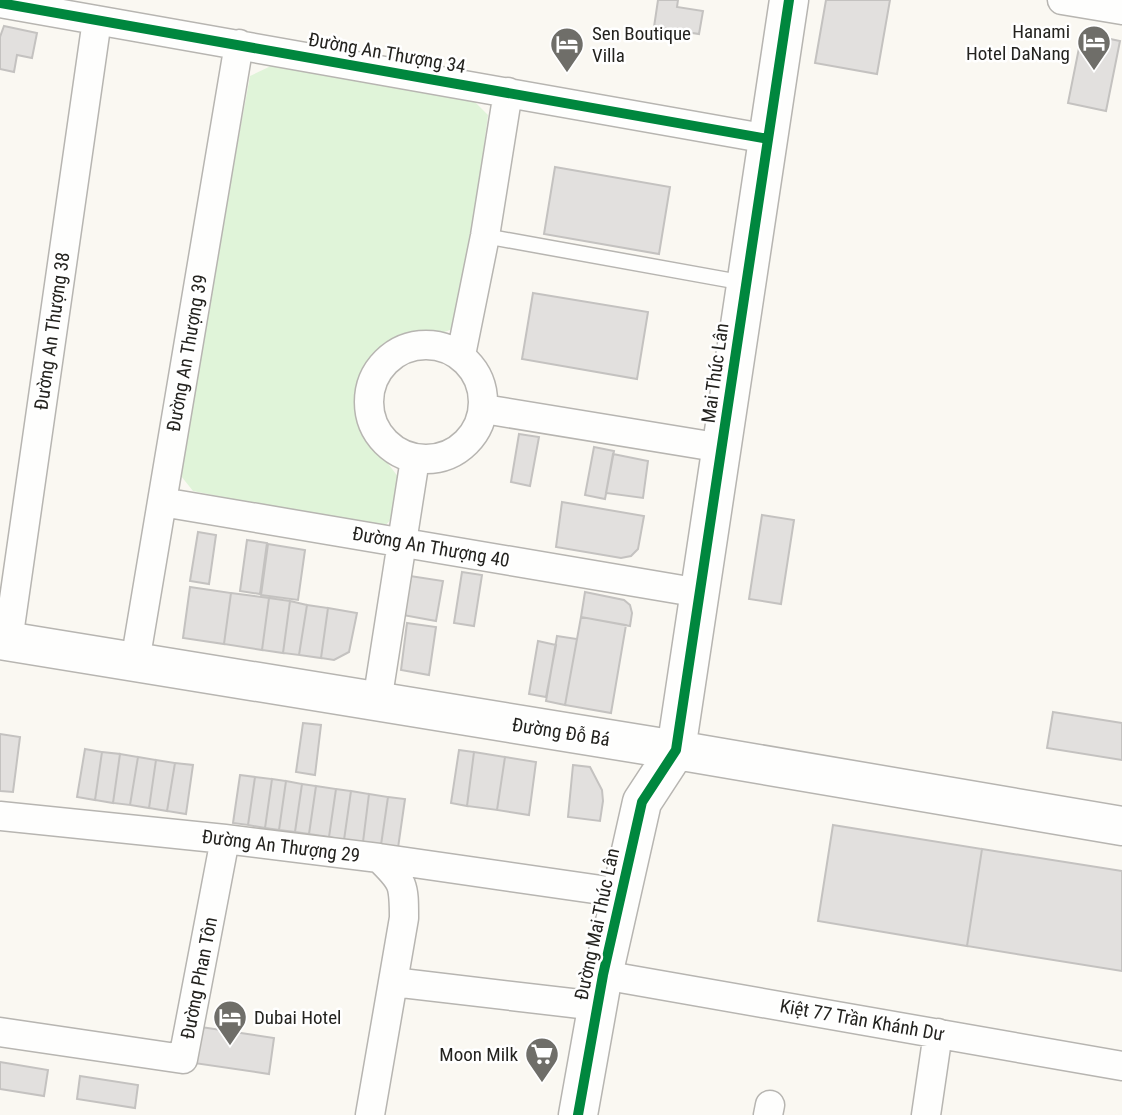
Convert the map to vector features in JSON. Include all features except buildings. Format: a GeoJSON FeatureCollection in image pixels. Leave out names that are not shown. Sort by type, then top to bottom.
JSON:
{"type":"FeatureCollection","features":[{"type":"Feature","properties":{"kind":"street","name":"Mai Thúc Lân"},"geometry":{"type":"LineString","coordinates":[[676,750],[789,0]]}},
{"type":"Feature","properties":{"kind":"street"},"geometry":{"type":"LineString","coordinates":[[1062,0],[1117,6]]}},
{"type":"Feature","properties":{"kind":"street","name":"Đường An Thượng 34"},"geometry":{"type":"LineString","coordinates":[[0,3],[768,139]]}},
{"type":"Feature","properties":{"kind":"street","name":"Đường An Thượng 38"},"geometry":{"type":"LineString","coordinates":[[4,641],[97,20]]}},
{"type":"Feature","properties":{"kind":"street","name":"Đường An Thượng 39"},"geometry":{"type":"LineString","coordinates":[[135,662],[239,44]]}},
{"type":"Feature","properties":{"kind":"street"},"geometry":{"type":"LineString","coordinates":[[461,355],[485,236],[508,92]]}},
{"type":"Feature","properties":{"kind":"street"},"geometry":{"type":"LineString","coordinates":[[434,345],[461,355],[472,366],[480,379],[484,409],[479,427],[468,443],[452,454],[435,460],[415,458],[398,452],[383,440],[373,424],[369,406],[370,387],[378,370],[390,357],[407,348],[434,345]]}},
{"type":"Feature","properties":{"kind":"street"},"geometry":{"type":"LineString","coordinates":[[484,409],[722,448]]}},
{"type":"Feature","properties":{"kind":"street"},"geometry":{"type":"LineString","coordinates":[[377,702],[415,458]]}},
{"type":"Feature","properties":{"kind":"street","name":"Đường An Thượng 40"},"geometry":{"type":"LineString","coordinates":[[162,502],[700,593]]}},
{"type":"Feature","properties":{"kind":"street","name":"Đường Đỗ Bá"},"geometry":{"type":"LineString","coordinates":[[4,641],[676,750],[1122,826]]}},
{"type":"Feature","properties":{"kind":"street","name":"Đường Mai Thúc Lân"},"geometry":{"type":"LineString","coordinates":[[578,1115],[600,990],[642,802],[676,750]]}},
{"type":"Feature","properties":{"kind":"street","name":"Đường An Thượng 29"},"geometry":{"type":"LineString","coordinates":[[0,817],[225,839],[379,858],[396,874],[404,890],[404,918],[370,1115]]}},
{"type":"Feature","properties":{"kind":"street","name":"Đường Phan Tôn"},"geometry":{"type":"LineString","coordinates":[[0,1032],[183,1059],[225,839]]}},
{"type":"Feature","properties":{"kind":"street"},"geometry":{"type":"LineString","coordinates":[[379,858],[622,893]]}},
{"type":"Feature","properties":{"kind":"street","name":"Kiệt 77 Trần Khánh Dư"},"geometry":{"type":"LineString","coordinates":[[393,982],[600,990],[938,1033],[1122,1066]]}},
{"type":"Feature","properties":{"kind":"street"},"geometry":{"type":"LineString","coordinates":[[926,1115],[938,1033]]}},
{"type":"Feature","properties":{"kind":"lane"},"geometry":{"type":"LineString","coordinates":[[485,236],[746,283]]}},
{"type":"Feature","properties":{"kind":"green space"},"geometry":{"type":"Polygon","coordinates":[[[271,66],[475,102],[488,115],[461,326],[436,335],[405,336],[381,349],[363,378],[356,409],[364,432],[399,478],[396,514],[382,529],[193,491],[177,471],[250,76],[271,66]]]}},
{"type":"Feature","properties":{"kind":"cycle path"},"geometry":{"type":"LineString","coordinates":[[578,1115],[603,975],[642,802],[676,750],[789,0]]}},
{"type":"Feature","properties":{"kind":"cycle path"},"geometry":{"type":"LineString","coordinates":[[0,3],[768,139]]}},
{"type":"Feature","properties":{"kind":"place","name":"Hanami Hotel DaNang"},"geometry":{"type":"Point","coordinates":[1094,72]}},
{"type":"Feature","properties":{"kind":"place","name":"Sen Boutique Villa"},"geometry":{"type":"Point","coordinates":[567,74]}},
{"type":"Feature","properties":{"kind":"place","name":"Dubai Hotel"},"geometry":{"type":"Point","coordinates":[230,1047]}},
{"type":"Feature","properties":{"kind":"place","name":"Moon Milk"},"geometry":{"type":"Point","coordinates":[542,1084]}}]}
